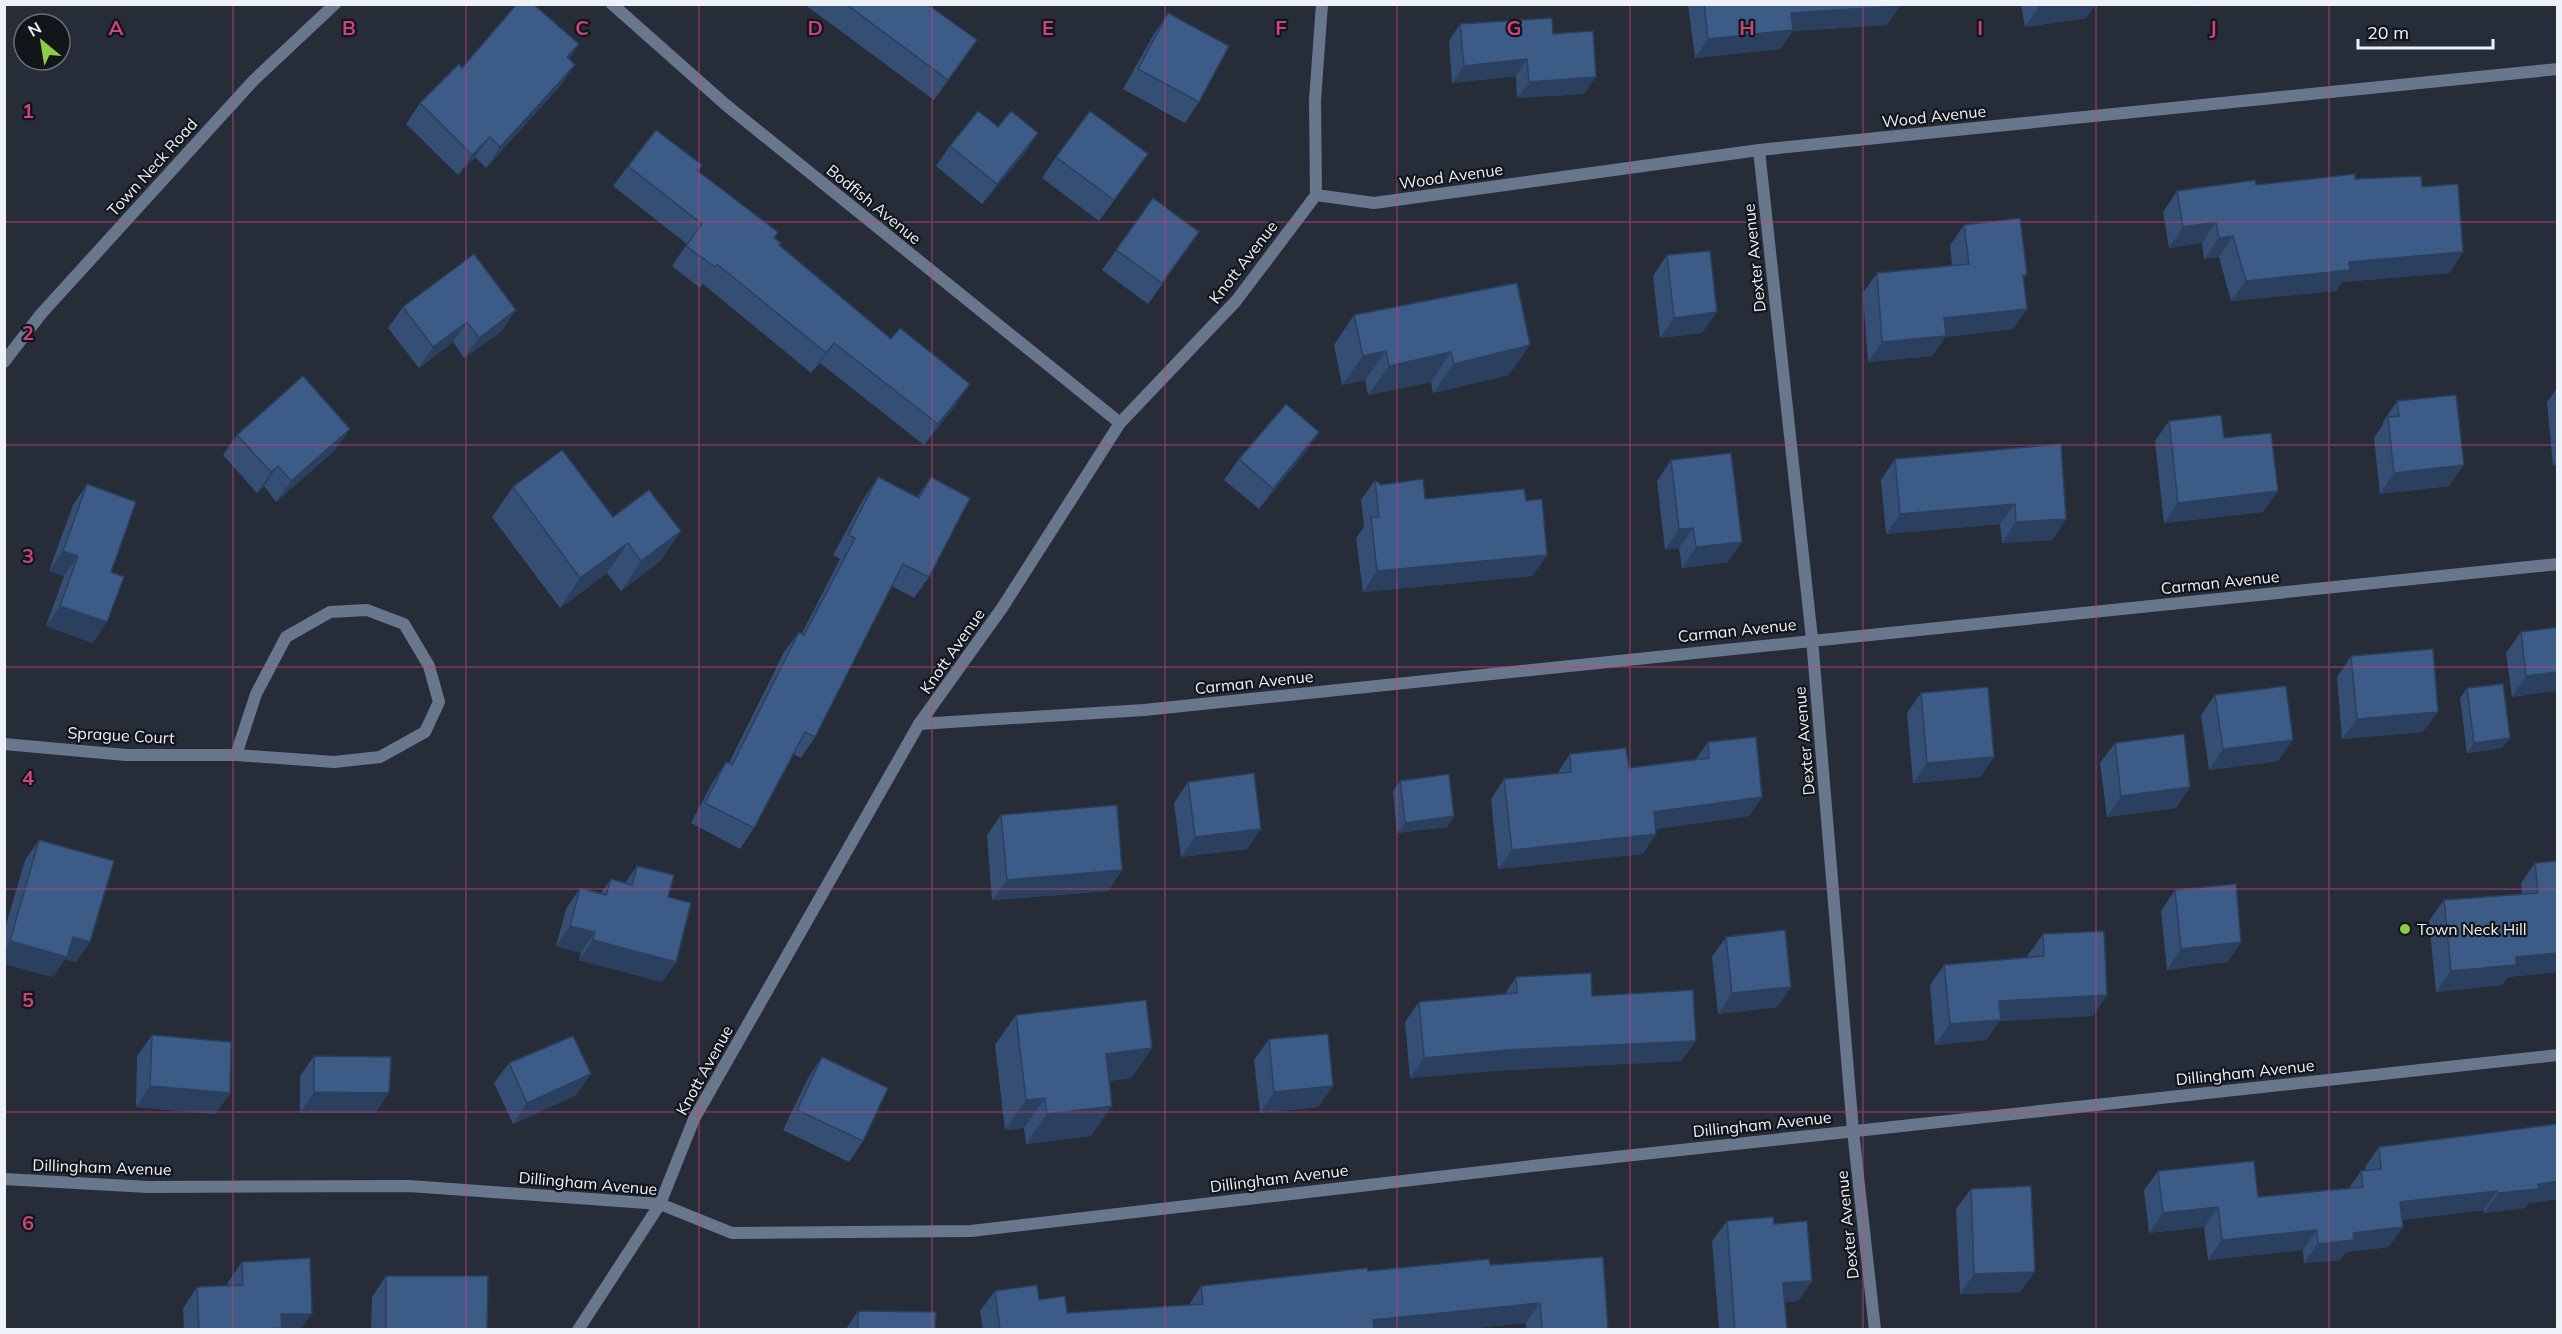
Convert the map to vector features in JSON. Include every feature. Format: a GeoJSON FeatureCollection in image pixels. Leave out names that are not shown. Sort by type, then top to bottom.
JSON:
{"type":"FeatureCollection","features":[{"type":"Feature","properties":{"kind":"street","name":"Town Neck Road"},"geometry":{"type":"LineString","coordinates":[[4,362],[40,314],[253,81],[335,4]]}},
{"type":"Feature","properties":{"kind":"street","name":"Bodfish Avenue"},"geometry":{"type":"LineString","coordinates":[[612,4],[726,105],[1120,423]]}},
{"type":"Feature","properties":{"kind":"street"},"geometry":{"type":"LineString","coordinates":[[1316,195],[1315,100],[1322,4]]}},
{"type":"Feature","properties":{"kind":"street","name":"Wood Avenue"},"geometry":{"type":"LineString","coordinates":[[1316,195],[1374,203],[1759,150],[2558,69]]}},
{"type":"Feature","properties":{"kind":"street","name":"Dexter Avenue"},"geometry":{"type":"LineString","coordinates":[[1759,150],[1812,639],[1853,1131],[1875,1329]]}},
{"type":"Feature","properties":{"kind":"street","name":"Knott Avenue"},"geometry":{"type":"LineString","coordinates":[[578,1329],[660,1204],[694,1119],[919,724],[1002,608],[1120,423],[1236,301],[1316,195]]}},
{"type":"Feature","properties":{"kind":"street","name":"Carman Avenue"},"geometry":{"type":"LineString","coordinates":[[919,724],[1144,710],[1812,639],[2558,564]]}},
{"type":"Feature","properties":{"kind":"street","name":"Sprague Court"},"geometry":{"type":"LineString","coordinates":[[4,744],[126,755],[236,755],[334,762],[380,757],[425,732],[439,702],[429,666],[404,624],[367,610],[330,612],[286,637],[256,694],[236,755]]}},
{"type":"Feature","properties":{"kind":"street","name":"Dillingham Avenue"},"geometry":{"type":"LineString","coordinates":[[4,1179],[148,1187],[409,1186],[660,1204],[732,1233],[971,1231],[1853,1131],[2558,1055]]}},
{"type":"Feature","properties":{"kind":"building"},"geometry":{"type":"Polygon","coordinates":[[[517,4],[533,4],[579,44],[567,57],[575,65],[500,147],[490,137],[472,155],[420,103],[459,64],[462,68],[517,4]]]}},
{"type":"Feature","properties":{"kind":"building"},"geometry":{"type":"Polygon","coordinates":[[[846,4],[927,4],[977,40],[948,80],[846,4]]]}},
{"type":"Feature","properties":{"kind":"building"},"geometry":{"type":"Polygon","coordinates":[[[1704,4],[1900,4],[1900,6],[1791,13],[1793,30],[1708,39],[1704,4]]]}},
{"type":"Feature","properties":{"kind":"building"},"geometry":{"type":"Polygon","coordinates":[[[1168,13],[1229,46],[1199,102],[1138,69],[1168,13]]]}},
{"type":"Feature","properties":{"kind":"building"},"geometry":{"type":"Polygon","coordinates":[[[1552,18],[1553,34],[1593,31],[1596,77],[1529,82],[1527,59],[1464,66],[1460,24],[1552,18]]]}},
{"type":"Feature","properties":{"kind":"building"},"geometry":{"type":"Polygon","coordinates":[[[978,111],[998,127],[1011,111],[1038,133],[997,184],[950,146],[978,111]]]}},
{"type":"Feature","properties":{"kind":"building"},"geometry":{"type":"Polygon","coordinates":[[[1090,111],[1148,154],[1114,200],[1056,157],[1090,111]]]}},
{"type":"Feature","properties":{"kind":"building"},"geometry":{"type":"Polygon","coordinates":[[[656,130],[702,165],[698,171],[778,232],[774,238],[781,243],[779,245],[891,339],[900,328],[970,384],[938,424],[834,343],[826,353],[717,264],[715,267],[686,246],[702,224],[628,166],[656,130]]]}},
{"type":"Feature","properties":{"kind":"building"},"geometry":{"type":"Polygon","coordinates":[[[2355,174],[2355,179],[2421,176],[2422,187],[2458,184],[2463,252],[2349,262],[2350,270],[2246,281],[2233,236],[2219,238],[2216,222],[2183,227],[2177,191],[2255,180],[2256,185],[2355,174]]]}},
{"type":"Feature","properties":{"kind":"building"},"geometry":{"type":"Polygon","coordinates":[[[1153,198],[1199,232],[1162,283],[1116,250],[1153,198]]]}},
{"type":"Feature","properties":{"kind":"building"},"geometry":{"type":"Polygon","coordinates":[[[2020,218],[2027,274],[2023,275],[2027,309],[1944,318],[1946,336],[1882,342],[1877,273],[1969,264],[1964,225],[2020,218]]]}},
{"type":"Feature","properties":{"kind":"building"},"geometry":{"type":"Polygon","coordinates":[[[1710,251],[1717,312],[1674,318],[1667,255],[1710,251]]]}},
{"type":"Feature","properties":{"kind":"building"},"geometry":{"type":"Polygon","coordinates":[[[474,254],[516,310],[479,338],[467,322],[433,347],[403,307],[474,254]]]}},
{"type":"Feature","properties":{"kind":"building"},"geometry":{"type":"Polygon","coordinates":[[[1517,283],[1530,345],[1454,364],[1451,352],[1389,366],[1386,351],[1363,356],[1354,315],[1517,283]]]}},
{"type":"Feature","properties":{"kind":"building"},"geometry":{"type":"Polygon","coordinates":[[[303,376],[350,429],[291,481],[278,466],[271,472],[237,435],[303,376]]]}},
{"type":"Feature","properties":{"kind":"building"},"geometry":{"type":"Polygon","coordinates":[[[2456,395],[2464,465],[2394,473],[2388,417],[2399,416],[2397,401],[2456,395]]]}},
{"type":"Feature","properties":{"kind":"building"},"geometry":{"type":"Polygon","coordinates":[[[1286,404],[1319,432],[1273,489],[1239,459],[1286,404]]]}},
{"type":"Feature","properties":{"kind":"building"},"geometry":{"type":"Polygon","coordinates":[[[2221,415],[2224,438],[2271,433],[2278,491],[2178,503],[2169,421],[2221,415]]]}},
{"type":"Feature","properties":{"kind":"building"},"geometry":{"type":"Polygon","coordinates":[[[2061,444],[2066,519],[2016,522],[2015,504],[1900,514],[1895,459],[2061,444]]]}},
{"type":"Feature","properties":{"kind":"building"},"geometry":{"type":"Polygon","coordinates":[[[562,450],[613,517],[649,490],[681,531],[641,561],[628,543],[580,578],[513,487],[562,450]]]}},
{"type":"Feature","properties":{"kind":"building"},"geometry":{"type":"Polygon","coordinates":[[[1731,453],[1742,542],[1696,547],[1693,528],[1679,529],[1671,460],[1731,453]]]}},
{"type":"Feature","properties":{"kind":"building"},"geometry":{"type":"Polygon","coordinates":[[[878,477],[919,498],[931,477],[970,498],[929,577],[903,564],[815,737],[805,732],[754,828],[705,803],[726,762],[732,765],[799,632],[804,635],[855,538],[848,535],[878,477]]]}},
{"type":"Feature","properties":{"kind":"building"},"geometry":{"type":"Polygon","coordinates":[[[1423,479],[1425,499],[1524,489],[1526,501],[1542,499],[1547,555],[1377,571],[1371,517],[1379,517],[1375,480],[1381,485],[1423,479]]]}},
{"type":"Feature","properties":{"kind":"building"},"geometry":{"type":"Polygon","coordinates":[[[87,484],[136,502],[111,572],[124,577],[107,622],[60,606],[78,556],[63,551],[87,484]]]}},
{"type":"Feature","properties":{"kind":"building"},"geometry":{"type":"Polygon","coordinates":[[[2558,627],[2558,672],[2526,676],[2521,632],[2558,627]]]}},
{"type":"Feature","properties":{"kind":"building"},"geometry":{"type":"Polygon","coordinates":[[[2433,649],[2438,712],[2357,719],[2351,656],[2433,649]]]}},
{"type":"Feature","properties":{"kind":"building"},"geometry":{"type":"Polygon","coordinates":[[[2503,684],[2510,738],[2474,743],[2467,688],[2503,684]]]}},
{"type":"Feature","properties":{"kind":"building"},"geometry":{"type":"Polygon","coordinates":[[[2286,686],[2293,740],[2223,749],[2215,695],[2286,686]]]}},
{"type":"Feature","properties":{"kind":"building"},"geometry":{"type":"Polygon","coordinates":[[[1988,687],[1994,757],[1927,763],[1921,693],[1988,687]]]}},
{"type":"Feature","properties":{"kind":"building"},"geometry":{"type":"Polygon","coordinates":[[[2184,734],[2190,787],[2121,796],[2115,743],[2184,734]]]}},
{"type":"Feature","properties":{"kind":"building"},"geometry":{"type":"Polygon","coordinates":[[[1756,737],[1762,797],[1654,812],[1656,834],[1512,850],[1504,779],[1571,772],[1570,754],[1626,748],[1629,768],[1709,758],[1708,742],[1756,737]]]}},
{"type":"Feature","properties":{"kind":"building"},"geometry":{"type":"Polygon","coordinates":[[[1254,773],[1261,829],[1195,837],[1188,782],[1254,773]]]}},
{"type":"Feature","properties":{"kind":"building"},"geometry":{"type":"Polygon","coordinates":[[[1449,774],[1454,816],[1405,823],[1400,781],[1449,774]]]}},
{"type":"Feature","properties":{"kind":"building"},"geometry":{"type":"Polygon","coordinates":[[[1117,805],[1122,870],[1007,880],[1001,815],[1117,805]]]}},
{"type":"Feature","properties":{"kind":"building"},"geometry":{"type":"Polygon","coordinates":[[[39,840],[114,861],[90,942],[73,937],[67,957],[10,941],[39,840]]]}},
{"type":"Feature","properties":{"kind":"building"},"geometry":{"type":"Polygon","coordinates":[[[2558,861],[2558,953],[2516,957],[2516,965],[2451,971],[2444,900],[2538,893],[2535,863],[2558,861]]]}},
{"type":"Feature","properties":{"kind":"building"},"geometry":{"type":"Polygon","coordinates":[[[637,866],[674,875],[668,897],[691,903],[676,962],[593,940],[595,932],[570,926],[580,888],[606,895],[611,879],[632,885],[637,866]]]}},
{"type":"Feature","properties":{"kind":"building"},"geometry":{"type":"Polygon","coordinates":[[[2236,884],[2241,942],[2181,949],[2175,890],[2236,884]]]}},
{"type":"Feature","properties":{"kind":"building"},"geometry":{"type":"Polygon","coordinates":[[[1785,930],[1791,987],[1732,993],[1726,937],[1785,930]]]}},
{"type":"Feature","properties":{"kind":"building"},"geometry":{"type":"Polygon","coordinates":[[[2104,931],[2107,995],[1999,1001],[2001,1020],[1950,1024],[1944,965],[2044,956],[2043,934],[2104,931]]]}},
{"type":"Feature","properties":{"kind":"building"},"geometry":{"type":"Polygon","coordinates":[[[1591,973],[1592,996],[1693,990],[1696,1041],[1507,1050],[1424,1058],[1419,1002],[1517,993],[1516,977],[1591,973]]]}},
{"type":"Feature","properties":{"kind":"building"},"geometry":{"type":"Polygon","coordinates":[[[1146,1000],[1152,1048],[1106,1054],[1112,1106],[1047,1114],[1045,1098],[1026,1100],[1016,1015],[1146,1000]]]}},
{"type":"Feature","properties":{"kind":"building"},"geometry":{"type":"Polygon","coordinates":[[[1328,1034],[1333,1086],[1274,1092],[1269,1039],[1328,1034]]]}},
{"type":"Feature","properties":{"kind":"building"},"geometry":{"type":"Polygon","coordinates":[[[152,1035],[231,1042],[230,1093],[150,1086],[152,1035]]]}},
{"type":"Feature","properties":{"kind":"building"},"geometry":{"type":"Polygon","coordinates":[[[573,1036],[591,1074],[527,1103],[509,1063],[573,1036]]]}},
{"type":"Feature","properties":{"kind":"building"},"geometry":{"type":"Polygon","coordinates":[[[314,1056],[391,1057],[389,1093],[314,1092],[314,1056]]]}},
{"type":"Feature","properties":{"kind":"building"},"geometry":{"type":"Polygon","coordinates":[[[822,1057],[888,1088],[863,1141],[797,1110],[822,1057]]]}},
{"type":"Feature","properties":{"kind":"building"},"geometry":{"type":"Polygon","coordinates":[[[2558,1124],[2558,1181],[2538,1184],[2539,1189],[2498,1193],[2497,1191],[2400,1202],[2403,1227],[2353,1233],[2354,1240],[2318,1244],[2317,1230],[2222,1240],[2218,1207],[2163,1213],[2158,1171],[2254,1161],[2258,1197],[2363,1187],[2361,1171],[2381,1169],[2379,1147],[2558,1124]]]}},
{"type":"Feature","properties":{"kind":"building"},"geometry":{"type":"Polygon","coordinates":[[[2031,1186],[2035,1272],[1974,1274],[1971,1189],[2031,1186]]]}},
{"type":"Feature","properties":{"kind":"building"},"geometry":{"type":"Polygon","coordinates":[[[1773,1217],[1774,1224],[1807,1221],[1812,1281],[1783,1283],[1787,1329],[1735,1329],[1727,1221],[1773,1217]]]}},
{"type":"Feature","properties":{"kind":"building"},"geometry":{"type":"Polygon","coordinates":[[[1603,1257],[1608,1329],[1542,1329],[1540,1303],[1373,1320],[1374,1329],[1000,1329],[995,1291],[1037,1285],[1039,1300],[1065,1296],[1067,1313],[1203,1304],[1201,1286],[1367,1268],[1368,1271],[1489,1259],[1490,1265],[1603,1257]]]}},
{"type":"Feature","properties":{"kind":"building"},"geometry":{"type":"Polygon","coordinates":[[[310,1258],[312,1314],[281,1314],[282,1328],[199,1329],[197,1287],[243,1285],[242,1262],[310,1258]]]}},
{"type":"Feature","properties":{"kind":"building"},"geometry":{"type":"Polygon","coordinates":[[[386,1276],[488,1276],[487,1329],[386,1329],[386,1276]]]}},
{"type":"Feature","properties":{"kind":"building"},"geometry":{"type":"Polygon","coordinates":[[[858,1311],[936,1312],[935,1329],[858,1329],[858,1311]]]}},
{"type":"Feature","properties":{"kind":"place","name":"Town Neck Hill"},"geometry":{"type":"Point","coordinates":[2405,929]}}]}
